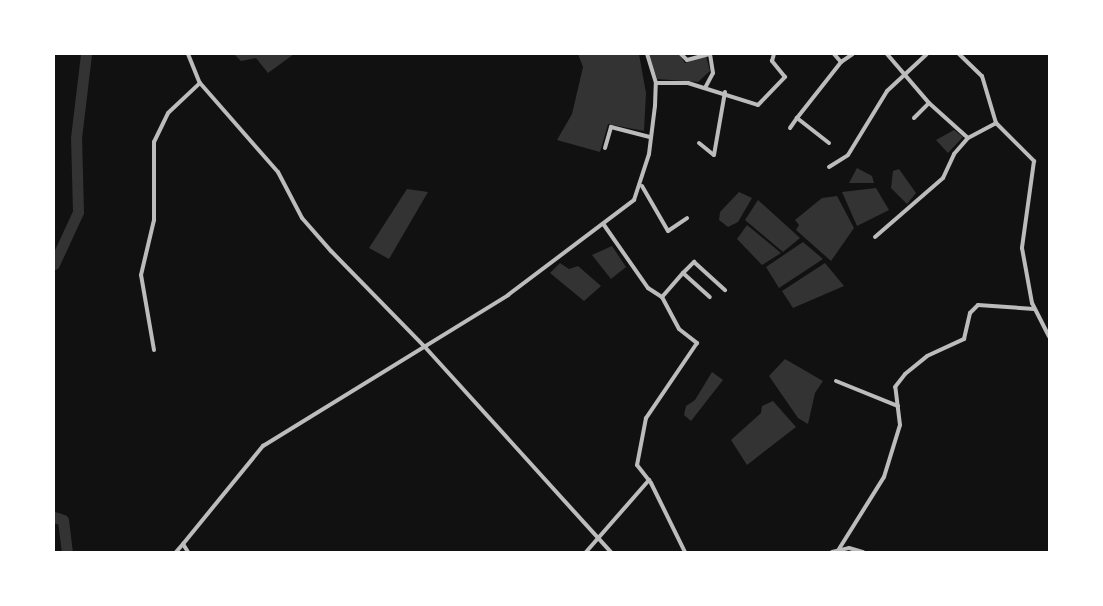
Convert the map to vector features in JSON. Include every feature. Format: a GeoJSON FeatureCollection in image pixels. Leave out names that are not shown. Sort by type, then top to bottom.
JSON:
{"type":"FeatureCollection","features":[{"type":"Feature","properties":{"kind":"street"},"geometry":{"type":"LineString","coordinates":[[188,54],[200,83],[278,172],[302,218],[330,251],[424,346],[611,552]]}},
{"type":"Feature","properties":{"kind":"street"},"geometry":{"type":"LineString","coordinates":[[176,552],[263,446],[508,295],[604,225],[634,200],[642,186],[656,82],[647,54]]}},
{"type":"Feature","properties":{"kind":"street"},"geometry":{"type":"LineString","coordinates":[[681,54],[687,60],[710,54],[713,73],[705,88]]}},
{"type":"Feature","properties":{"kind":"street"},"geometry":{"type":"LineString","coordinates":[[656,82],[725,92],[761,104],[785,77],[772,61],[774,54]]}},
{"type":"Feature","properties":{"kind":"street"},"geometry":{"type":"LineString","coordinates":[[834,54],[841,62]]}},
{"type":"Feature","properties":{"kind":"street"},"geometry":{"type":"LineString","coordinates":[[790,128],[841,62],[853,54]]}},
{"type":"Feature","properties":{"kind":"street"},"geometry":{"type":"LineString","coordinates":[[887,54],[929,103],[968,138]]}},
{"type":"Feature","properties":{"kind":"street"},"geometry":{"type":"LineString","coordinates":[[830,167],[848,155],[887,91],[904,73],[927,54]]}},
{"type":"Feature","properties":{"kind":"street"},"geometry":{"type":"LineString","coordinates":[[959,54],[982,76],[996,123],[1034,162],[1022,248],[1034,310],[1049,336]]}},
{"type":"Feature","properties":{"kind":"street"},"geometry":{"type":"LineString","coordinates":[[154,350],[141,275],[154,220],[154,142],[168,113],[200,83]]}},
{"type":"Feature","properties":{"kind":"street"},"geometry":{"type":"LineString","coordinates":[[700,143],[714,155],[725,92]]}},
{"type":"Feature","properties":{"kind":"street"},"geometry":{"type":"LineString","coordinates":[[914,118],[929,103]]}},
{"type":"Feature","properties":{"kind":"street"},"geometry":{"type":"LineString","coordinates":[[797,118],[829,144]]}},
{"type":"Feature","properties":{"kind":"street"},"geometry":{"type":"LineString","coordinates":[[875,237],[943,178],[954,154],[968,138],[996,123]]}},
{"type":"Feature","properties":{"kind":"street"},"geometry":{"type":"LineString","coordinates":[[605,148],[611,127],[650,137]]}},
{"type":"Feature","properties":{"kind":"street"},"geometry":{"type":"LineString","coordinates":[[642,186],[668,230],[687,218]]}},
{"type":"Feature","properties":{"kind":"street"},"geometry":{"type":"LineString","coordinates":[[604,225],[641,283],[662,297],[679,329],[696,344],[646,418],[637,465],[648,480],[685,552]]}},
{"type":"Feature","properties":{"kind":"street"},"geometry":{"type":"LineString","coordinates":[[662,297],[694,262],[725,290]]}},
{"type":"Feature","properties":{"kind":"street"},"geometry":{"type":"LineString","coordinates":[[683,273],[710,297]]}},
{"type":"Feature","properties":{"kind":"street"},"geometry":{"type":"LineString","coordinates":[[839,549],[884,477],[898,435],[897,383],[927,356],[964,339],[975,307],[1034,310]]}},
{"type":"Feature","properties":{"kind":"street"},"geometry":{"type":"LineString","coordinates":[[836,381],[898,406]]}},
{"type":"Feature","properties":{"kind":"street"},"geometry":{"type":"LineString","coordinates":[[586,552],[648,480]]}},
{"type":"Feature","properties":{"kind":"street"},"geometry":{"type":"LineString","coordinates":[[183,544],[188,552]]}},
{"type":"Feature","properties":{"kind":"street"},"geometry":{"type":"LineString","coordinates":[[832,552],[839,549],[863,552]]}},
{"type":"Feature","properties":{"kind":"shaded area"},"geometry":{"type":"Polygon","coordinates":[[[234,54],[294,54],[268,73],[256,58],[241,61],[234,54]]]}},
{"type":"Feature","properties":{"kind":"shaded area"},"geometry":{"type":"Polygon","coordinates":[[[578,54],[639,54],[646,93],[644,131],[608,124],[600,152],[557,140],[572,114],[583,67],[578,54]]]}},
{"type":"Feature","properties":{"kind":"shaded area"},"geometry":{"type":"Polygon","coordinates":[[[649,54],[679,54],[685,63],[706,56],[710,71],[698,82],[657,79],[649,54]]]}},
{"type":"Feature","properties":{"kind":"shaded area"},"geometry":{"type":"Polygon","coordinates":[[[954,130],[963,137],[948,153],[936,140],[954,130]]]}},
{"type":"Feature","properties":{"kind":"shaded area"},"geometry":{"type":"Polygon","coordinates":[[[857,168],[872,176],[874,183],[849,183],[857,168]]]}},
{"type":"Feature","properties":{"kind":"shaded area"},"geometry":{"type":"Polygon","coordinates":[[[899,169],[916,193],[907,204],[891,188],[893,171],[899,169]]]}},
{"type":"Feature","properties":{"kind":"shaded area"},"geometry":{"type":"Polygon","coordinates":[[[876,188],[889,210],[857,226],[842,192],[876,188]]]}},
{"type":"Feature","properties":{"kind":"shaded area"},"geometry":{"type":"Polygon","coordinates":[[[407,189],[428,192],[389,259],[369,248],[407,189]]]}},
{"type":"Feature","properties":{"kind":"shaded area"},"geometry":{"type":"Polygon","coordinates":[[[739,192],[752,198],[738,222],[728,227],[719,220],[720,212],[739,192]]]}},
{"type":"Feature","properties":{"kind":"shaded area"},"geometry":{"type":"Polygon","coordinates":[[[837,196],[854,228],[831,261],[796,230],[799,225],[795,220],[822,198],[837,196]]]}},
{"type":"Feature","properties":{"kind":"shaded area"},"geometry":{"type":"Polygon","coordinates":[[[758,200],[800,238],[783,252],[745,220],[758,200]]]}},
{"type":"Feature","properties":{"kind":"shaded area"},"geometry":{"type":"Polygon","coordinates":[[[747,225],[781,253],[762,265],[737,239],[747,225]]]}},
{"type":"Feature","properties":{"kind":"shaded area"},"geometry":{"type":"Polygon","coordinates":[[[803,242],[823,259],[779,288],[766,267],[803,242]]]}},
{"type":"Feature","properties":{"kind":"shaded area"},"geometry":{"type":"Polygon","coordinates":[[[612,246],[626,267],[611,279],[592,255],[612,246]]]}},
{"type":"Feature","properties":{"kind":"shaded area"},"geometry":{"type":"Polygon","coordinates":[[[560,263],[569,269],[578,266],[601,286],[584,301],[550,273],[560,263]]]}},
{"type":"Feature","properties":{"kind":"shaded area"},"geometry":{"type":"Polygon","coordinates":[[[825,263],[844,286],[793,308],[782,291],[825,263]]]}},
{"type":"Feature","properties":{"kind":"shaded area"},"geometry":{"type":"Polygon","coordinates":[[[785,359],[823,381],[815,393],[808,424],[798,418],[769,376],[785,359]]]}},
{"type":"Feature","properties":{"kind":"shaded area"},"geometry":{"type":"Polygon","coordinates":[[[712,372],[723,380],[691,421],[684,415],[686,406],[695,400],[712,372]]]}},
{"type":"Feature","properties":{"kind":"shaded area"},"geometry":{"type":"Polygon","coordinates":[[[773,401],[796,427],[747,465],[731,440],[761,413],[762,406],[773,401]]]}},
{"type":"Feature","properties":{"kind":"waterway"},"geometry":{"type":"LineString","coordinates":[[54,264],[78,212],[76,138],[86,54]]}},
{"type":"Feature","properties":{"kind":"waterway"},"geometry":{"type":"LineString","coordinates":[[54,517],[63,520],[67,552]]}}]}
